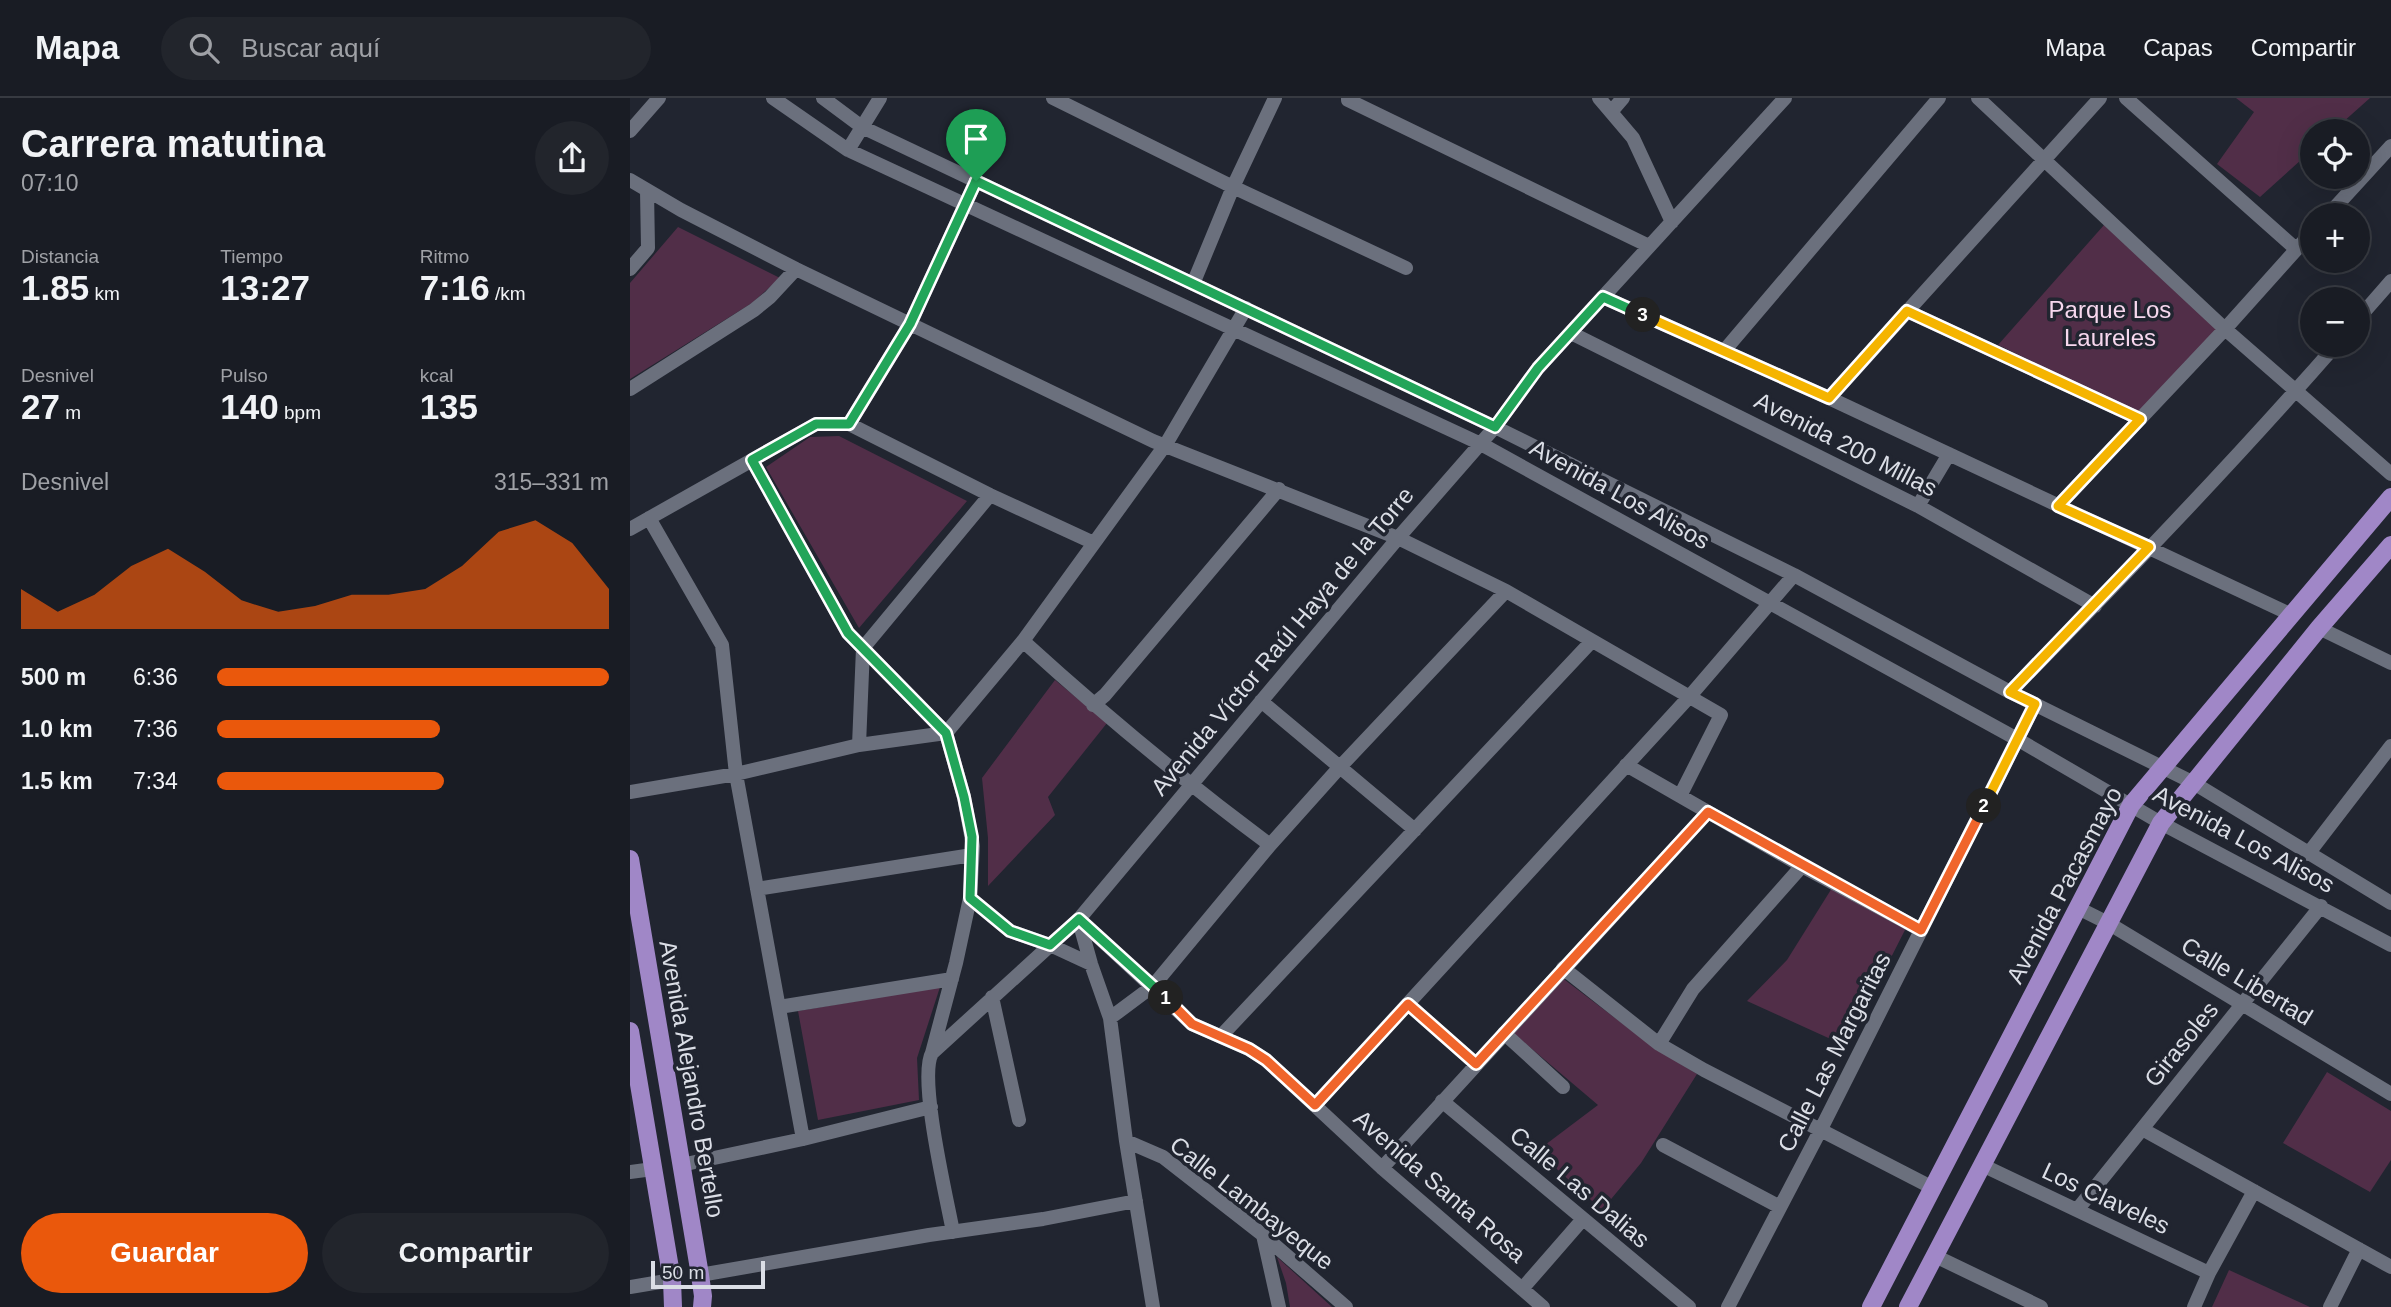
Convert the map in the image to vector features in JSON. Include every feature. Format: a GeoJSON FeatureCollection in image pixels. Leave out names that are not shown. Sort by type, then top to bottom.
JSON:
{"type":"FeatureCollection","features":[{"type":"Feature","properties":{"kind":"main road","name":"Avenida Pacasmayo"},"geometry":{"type":"LineString","coordinates":[[1871,1307],[2131,805],[2391,497]]}},
{"type":"Feature","properties":{"kind":"main road"},"geometry":{"type":"LineString","coordinates":[[1908,1307],[2161,822],[2319,628],[2391,545]]}},
{"type":"Feature","properties":{"kind":"main road","name":"Avenida Alejandro Bertello"},"geometry":{"type":"LineString","coordinates":[[630,859],[701,1275],[702,1307]]}},
{"type":"Feature","properties":{"kind":"main road"},"geometry":{"type":"LineString","coordinates":[[630,1031],[672,1280],[673,1307]]}},
{"type":"Feature","properties":{"kind":"street"},"geometry":{"type":"LineString","coordinates":[[630,131],[659,98]]}},
{"type":"Feature","properties":{"kind":"street","name":"Avenida Los Alisos"},"geometry":{"type":"LineString","coordinates":[[773,98],[848,150],[1481,444],[2017,739],[2161,822],[2391,945]]}},
{"type":"Feature","properties":{"kind":"street","name":"Avenida Los Alisos"},"geometry":{"type":"LineString","coordinates":[[823,98],[862,127],[1495,427],[1794,575],[2010,692],[2192,782],[2391,903]]}},
{"type":"Feature","properties":{"kind":"street"},"geometry":{"type":"LineString","coordinates":[[848,150],[880,98]]}},
{"type":"Feature","properties":{"kind":"street"},"geometry":{"type":"LineString","coordinates":[[1053,98],[1406,268]]}},
{"type":"Feature","properties":{"kind":"street"},"geometry":{"type":"LineString","coordinates":[[1194,284],[1233,187],[1275,98]]}},
{"type":"Feature","properties":{"kind":"street"},"geometry":{"type":"LineString","coordinates":[[1348,98],[1648,246]]}},
{"type":"Feature","properties":{"kind":"street"},"geometry":{"type":"LineString","coordinates":[[1599,98],[1633,138],[1672,222]]}},
{"type":"Feature","properties":{"kind":"street"},"geometry":{"type":"LineString","coordinates":[[1611,112],[1623,98]]}},
{"type":"Feature","properties":{"kind":"street","name":"Avenida Víctor Raúl Haya de la Torre"},"geometry":{"type":"LineString","coordinates":[[932,1053],[1079,919],[1398,538],[1481,444],[1538,368],[1785,98]]}},
{"type":"Feature","properties":{"kind":"street"},"geometry":{"type":"LineString","coordinates":[[1724,351],[1939,98]]}},
{"type":"Feature","properties":{"kind":"street"},"geometry":{"type":"LineString","coordinates":[[1978,98],[2225,329],[2391,474]]}},
{"type":"Feature","properties":{"kind":"street"},"geometry":{"type":"LineString","coordinates":[[1829,398],[2100,98]]}},
{"type":"Feature","properties":{"kind":"street"},"geometry":{"type":"LineString","coordinates":[[2126,98],[2296,249]]}},
{"type":"Feature","properties":{"kind":"street"},"geometry":{"type":"LineString","coordinates":[[2339,203],[2389,151]]}},
{"type":"Feature","properties":{"kind":"street"},"geometry":{"type":"LineString","coordinates":[[630,180],[796,269],[1153,441],[1398,538],[1506,591],[1591,642],[1690,696],[1721,715],[1680,796]]}},
{"type":"Feature","properties":{"kind":"street"},"geometry":{"type":"LineString","coordinates":[[849,424],[910,324],[976,181]]}},
{"type":"Feature","properties":{"kind":"street"},"geometry":{"type":"LineString","coordinates":[[630,269],[648,248],[647,191]]}},
{"type":"Feature","properties":{"kind":"street"},"geometry":{"type":"LineString","coordinates":[[2058,506],[2225,329],[2300,245]]}},
{"type":"Feature","properties":{"kind":"street"},"geometry":{"type":"LineString","coordinates":[[630,389],[754,310],[796,269]]}},
{"type":"Feature","properties":{"kind":"street"},"geometry":{"type":"LineString","coordinates":[[2370,305],[2391,281]]}},
{"type":"Feature","properties":{"kind":"street"},"geometry":{"type":"LineString","coordinates":[[1603,297],[1829,398],[2292,615]]}},
{"type":"Feature","properties":{"kind":"street"},"geometry":{"type":"LineString","coordinates":[[630,792],[736,774],[859,746],[946,733],[1023,641],[1166,444],[1246,309]]}},
{"type":"Feature","properties":{"kind":"street"},"geometry":{"type":"LineString","coordinates":[[1907,311],[2140,419]]}},
{"type":"Feature","properties":{"kind":"street","name":"Avenida 200 Millas"},"geometry":{"type":"LineString","coordinates":[[1571,333],[1919,506],[2095,606]]}},
{"type":"Feature","properties":{"kind":"street"},"geometry":{"type":"LineString","coordinates":[[2010,692],[2095,606],[2325,357]]}},
{"type":"Feature","properties":{"kind":"street"},"geometry":{"type":"LineString","coordinates":[[630,528],[816,424],[849,424],[990,495],[1094,543]]}},
{"type":"Feature","properties":{"kind":"street"},"geometry":{"type":"LineString","coordinates":[[1919,506],[1949,454]]}},
{"type":"Feature","properties":{"kind":"street"},"geometry":{"type":"LineString","coordinates":[[752,460],[848,633],[946,733],[964,797],[972,855],[970,898],[952,979],[929,1059],[928,1074],[931,1107],[953,1232]]}},
{"type":"Feature","properties":{"kind":"street"},"geometry":{"type":"LineString","coordinates":[[1093,705],[1105,695],[1279,489]]}},
{"type":"Feature","properties":{"kind":"street"},"geometry":{"type":"LineString","coordinates":[[859,746],[863,648],[990,495]]}},
{"type":"Feature","properties":{"kind":"street"},"geometry":{"type":"LineString","coordinates":[[649,518],[722,645],[736,774],[803,1139]]}},
{"type":"Feature","properties":{"kind":"street"},"geometry":{"type":"LineString","coordinates":[[1315,1105],[1690,696],[1794,575]]}},
{"type":"Feature","properties":{"kind":"street"},"geometry":{"type":"LineString","coordinates":[[1110,1018],[1153,986],[1270,845],[1506,591]]}},
{"type":"Feature","properties":{"kind":"street"},"geometry":{"type":"LineString","coordinates":[[2319,628],[2391,663]]}},
{"type":"Feature","properties":{"kind":"street"},"geometry":{"type":"LineString","coordinates":[[1023,641],[1093,705],[1190,786],[1270,845]]}},
{"type":"Feature","properties":{"kind":"street"},"geometry":{"type":"LineString","coordinates":[[1221,1036],[1591,642]]}},
{"type":"Feature","properties":{"kind":"street"},"geometry":{"type":"LineString","coordinates":[[1261,701],[1415,830]]}},
{"type":"Feature","properties":{"kind":"street","name":"Calle Las Margaritas"},"geometry":{"type":"LineString","coordinates":[[1728,1307],[1821,1129],[2035,704]]}},
{"type":"Feature","properties":{"kind":"street"},"geometry":{"type":"LineString","coordinates":[[2308,853],[2385,765],[2391,746]]}},
{"type":"Feature","properties":{"kind":"street"},"geometry":{"type":"LineString","coordinates":[[1626,765],[1802,866],[1921,930]]}},
{"type":"Feature","properties":{"kind":"street"},"geometry":{"type":"LineString","coordinates":[[1381,1168],[1708,812]]}},
{"type":"Feature","properties":{"kind":"street"},"geometry":{"type":"LineString","coordinates":[[757,889],[972,855]]}},
{"type":"Feature","properties":{"kind":"street"},"geometry":{"type":"LineString","coordinates":[[1659,1044],[1693,989],[1802,866]]}},
{"type":"Feature","properties":{"kind":"street"},"geometry":{"type":"LineString","coordinates":[[970,898],[1010,931],[1050,945],[1091,964]]}},
{"type":"Feature","properties":{"kind":"street","name":"Girasoles"},"geometry":{"type":"LineString","coordinates":[[2077,1210],[2321,906]]}},
{"type":"Feature","properties":{"kind":"street","name":"Calle Libertad"},"geometry":{"type":"LineString","coordinates":[[2078,908],[2109,923],[2391,1094]]}},
{"type":"Feature","properties":{"kind":"street"},"geometry":{"type":"LineString","coordinates":[[1079,919],[1110,1018],[1126,1141],[1153,1307]]}},
{"type":"Feature","properties":{"kind":"street","name":"Avenida Santa Rosa"},"geometry":{"type":"LineString","coordinates":[[1079,919],[1192,1024],[1266,1060],[1381,1168],[1543,1307]]}},
{"type":"Feature","properties":{"kind":"street"},"geometry":{"type":"LineString","coordinates":[[1563,968],[1659,1044],[1933,1188]]}},
{"type":"Feature","properties":{"kind":"street"},"geometry":{"type":"LineString","coordinates":[[779,1007],[952,979]]}},
{"type":"Feature","properties":{"kind":"street"},"geometry":{"type":"LineString","coordinates":[[992,998],[1019,1120]]}},
{"type":"Feature","properties":{"kind":"street"},"geometry":{"type":"LineString","coordinates":[[1408,1004],[1476,1064]]}},
{"type":"Feature","properties":{"kind":"street"},"geometry":{"type":"LineString","coordinates":[[1504,1033],[1563,1087]]}},
{"type":"Feature","properties":{"kind":"street","name":"Calle Las Dalias"},"geometry":{"type":"LineString","coordinates":[[1442,1101],[1689,1307]]}},
{"type":"Feature","properties":{"kind":"street"},"geometry":{"type":"LineString","coordinates":[[681,1164],[803,1139],[931,1107]]}},
{"type":"Feature","properties":{"kind":"street"},"geometry":{"type":"LineString","coordinates":[[2142,1129],[2391,1267]]}},
{"type":"Feature","properties":{"kind":"street","name":"Calle Lambayeque"},"geometry":{"type":"LineString","coordinates":[[1126,1141],[1163,1157],[1263,1235],[1346,1307]]}},
{"type":"Feature","properties":{"kind":"street"},"geometry":{"type":"LineString","coordinates":[[1663,1145],[1780,1207]]}},
{"type":"Feature","properties":{"kind":"street","name":"Los Claveles"},"geometry":{"type":"LineString","coordinates":[[1982,1165],[2210,1273]]}},
{"type":"Feature","properties":{"kind":"street"},"geometry":{"type":"LineString","coordinates":[[630,1172],[653,1169]]}},
{"type":"Feature","properties":{"kind":"street"},"geometry":{"type":"LineString","coordinates":[[2194,1307],[2254,1192]]}},
{"type":"Feature","properties":{"kind":"street"},"geometry":{"type":"LineString","coordinates":[[701,1275],[1043,1219],[1136,1201]]}},
{"type":"Feature","properties":{"kind":"street"},"geometry":{"type":"LineString","coordinates":[[1522,1289],[1583,1219]]}},
{"type":"Feature","properties":{"kind":"street"},"geometry":{"type":"LineString","coordinates":[[1263,1235],[1279,1307]]}},
{"type":"Feature","properties":{"kind":"street"},"geometry":{"type":"LineString","coordinates":[[2330,1307],[2359,1249]]}},
{"type":"Feature","properties":{"kind":"street"},"geometry":{"type":"LineString","coordinates":[[1935,1256],[2041,1307]]}},
{"type":"Feature","properties":{"kind":"street"},"geometry":{"type":"LineString","coordinates":[[630,1287],[672,1280]]}},
{"type":"Feature","properties":{"kind":"green space"},"geometry":{"type":"Polygon","coordinates":[[[2236,98],[2370,98],[2346,119],[2300,119],[2300,161],[2260,197],[2217,164],[2254,112],[2236,98]]]}},
{"type":"Feature","properties":{"kind":"green space","name":"Parque Los Laureles"},"geometry":{"type":"Polygon","coordinates":[[[2104,225],[2218,330],[2139,413],[1998,345],[2104,225]]]}},
{"type":"Feature","properties":{"kind":"green space"},"geometry":{"type":"Polygon","coordinates":[[[678,227],[780,278],[752,303],[630,379],[630,283],[678,227]]]}},
{"type":"Feature","properties":{"kind":"green space"},"geometry":{"type":"Polygon","coordinates":[[[839,436],[967,501],[859,628],[766,467],[810,437],[839,436]]]}},
{"type":"Feature","properties":{"kind":"green space"},"geometry":{"type":"Polygon","coordinates":[[[1055,680],[1107,723],[1048,797],[1055,815],[988,886],[988,838],[982,778],[1055,680]]]}},
{"type":"Feature","properties":{"kind":"green space"},"geometry":{"type":"Polygon","coordinates":[[[1832,888],[1906,928],[1846,1046],[1747,1001],[1787,960],[1832,888]]]}},
{"type":"Feature","properties":{"kind":"green space"},"geometry":{"type":"Polygon","coordinates":[[[1561,977],[1652,1046],[1697,1074],[1641,1163],[1602,1210],[1537,1151],[1598,1105],[1512,1032],[1561,977]]]}},
{"type":"Feature","properties":{"kind":"green space"},"geometry":{"type":"Polygon","coordinates":[[[940,987],[917,1058],[919,1100],[818,1120],[798,1011],[940,987]]]}},
{"type":"Feature","properties":{"kind":"green space"},"geometry":{"type":"Polygon","coordinates":[[[2327,1072],[2391,1111],[2391,1160],[2370,1192],[2283,1143],[2327,1072]]]}},
{"type":"Feature","properties":{"kind":"green space"},"geometry":{"type":"Polygon","coordinates":[[[1277,1257],[1332,1307],[1290,1307],[1286,1283],[1277,1257]]]}},
{"type":"Feature","properties":{"kind":"green space"},"geometry":{"type":"Polygon","coordinates":[[[2229,1270],[2310,1307],[2212,1307],[2229,1270]]]}},
{"type":"Feature","properties":{"kind":"route"},"geometry":{"type":"LineString","coordinates":[[976,181],[1495,427],[1538,368],[1603,297],[1829,398],[1907,311],[2140,419],[2058,506],[2149,547],[2010,692],[2035,704],[1921,930],[1708,812],[1476,1064],[1408,1004],[1315,1105],[1266,1060],[1249,1049],[1192,1024],[1079,919],[1050,945],[1010,931],[970,898],[972,837],[946,733],[848,633],[752,460],[816,424],[849,424],[910,324],[976,181]]}}]}
